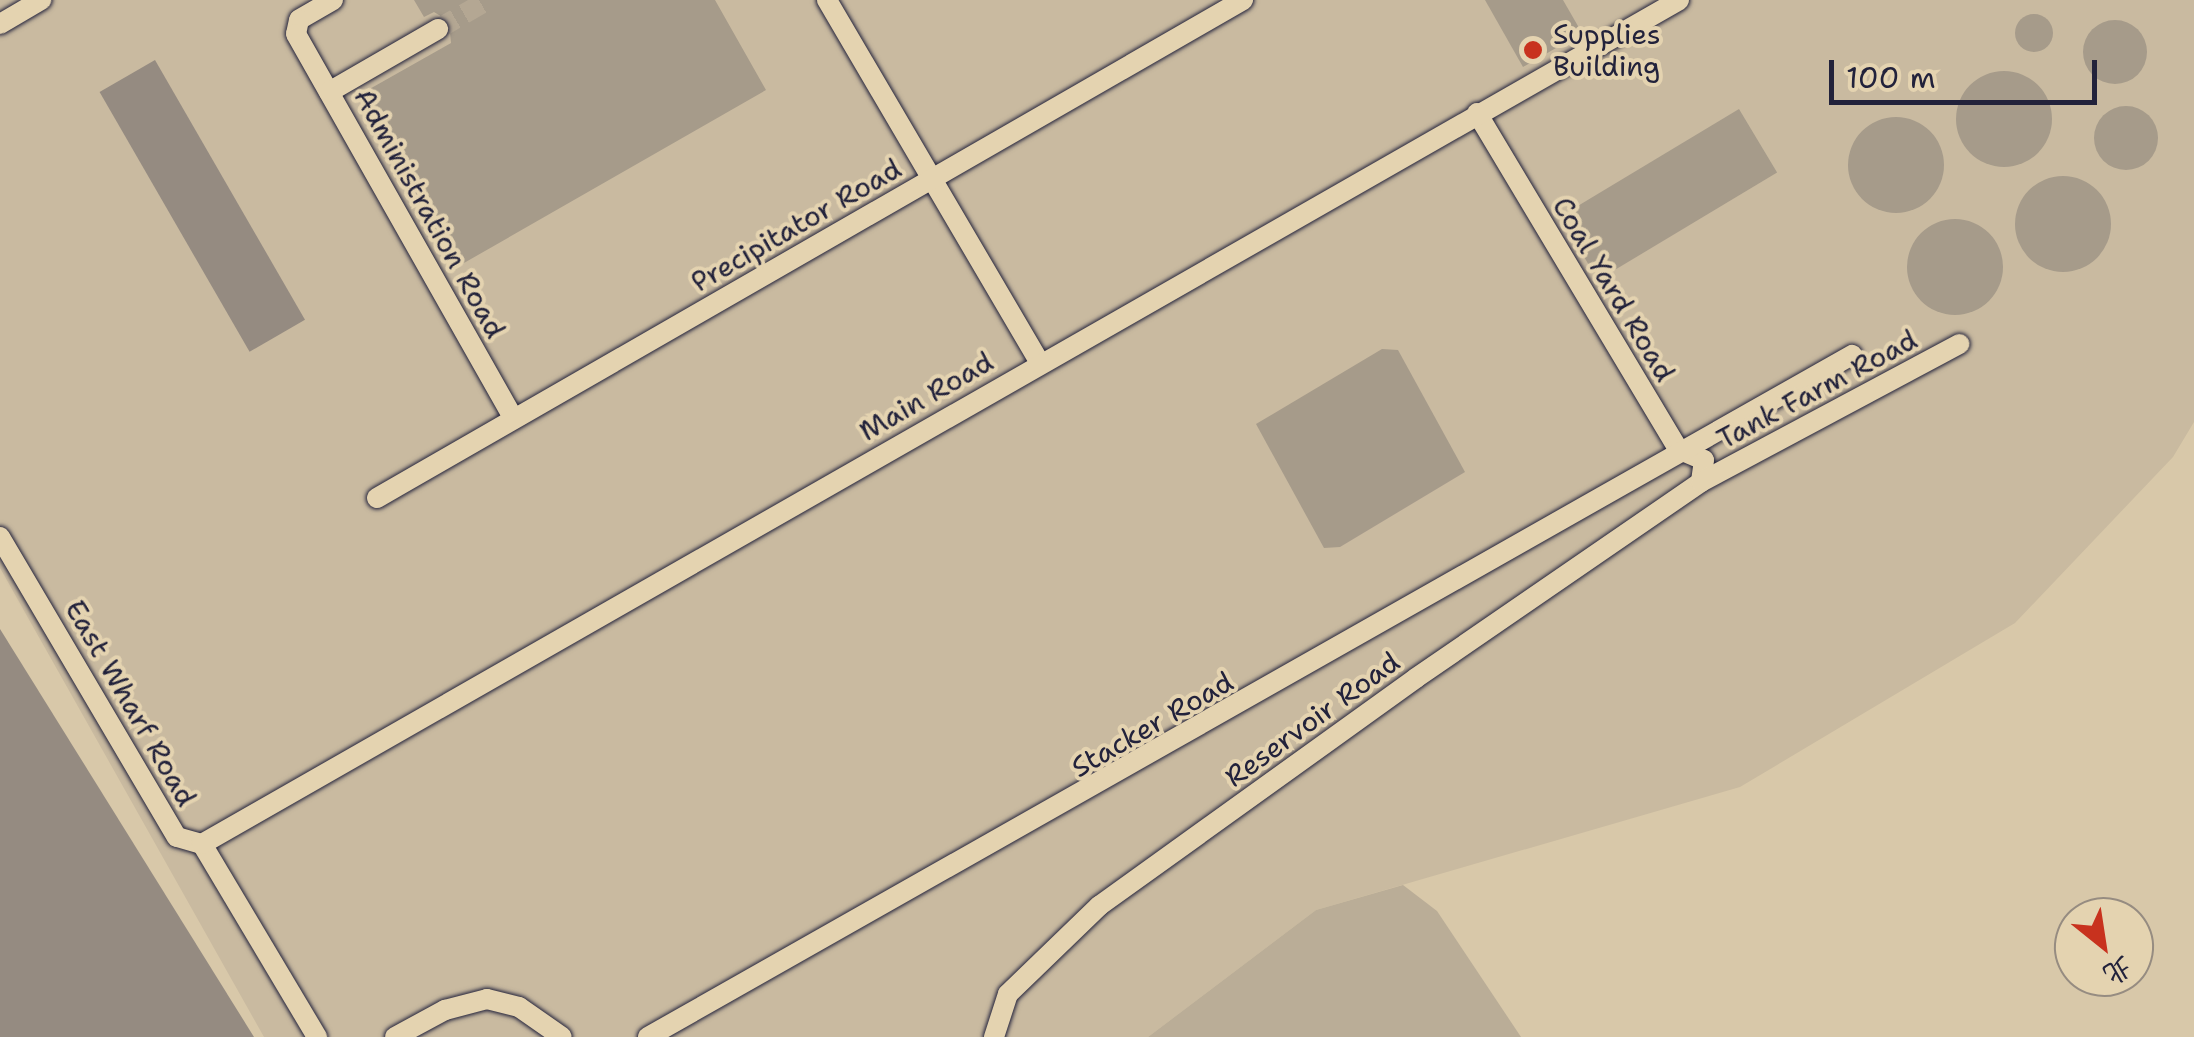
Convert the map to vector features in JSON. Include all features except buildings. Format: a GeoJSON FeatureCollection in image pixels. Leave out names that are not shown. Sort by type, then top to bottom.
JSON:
{"type":"FeatureCollection","features":[{"type":"Feature","properties":{"kind":"lane"},"geometry":{"type":"LineString","coordinates":[[0,24],[41,0]]}},
{"type":"Feature","properties":{"kind":"lane"},"geometry":{"type":"LineString","coordinates":[[330,92],[296,26],[333,0]]}},
{"type":"Feature","properties":{"kind":"lane"},"geometry":{"type":"LineString","coordinates":[[827,0],[1039,362]]}},
{"type":"Feature","properties":{"kind":"lane","name":"Precipitator Road"},"geometry":{"type":"LineString","coordinates":[[377,498],[1242,0]]}},
{"type":"Feature","properties":{"kind":"lane","name":"Main Road"},"geometry":{"type":"LineString","coordinates":[[202,844],[1476,112],[1679,0]]}},
{"type":"Feature","properties":{"kind":"lane","name":"Administration Road"},"geometry":{"type":"LineString","coordinates":[[438,29],[330,92],[514,419]]}},
{"type":"Feature","properties":{"kind":"lane","name":"Coal Yard Road"},"geometry":{"type":"LineString","coordinates":[[1476,112],[1678,448],[1704,460],[1701,482]]}},
{"type":"Feature","properties":{"kind":"lane","name":"Tank Farm Road"},"geometry":{"type":"LineString","coordinates":[[1701,482],[1958,344]]}},
{"type":"Feature","properties":{"kind":"lane","name":"Stacker Road"},"geometry":{"type":"LineString","coordinates":[[648,1037],[1009,838],[1678,448],[1760,412],[1852,354]]}},
{"type":"Feature","properties":{"kind":"lane","name":"Reservoir Road"},"geometry":{"type":"LineString","coordinates":[[994,1037],[1008,994],[1099,906],[1701,482]]}},
{"type":"Feature","properties":{"kind":"lane","name":"East Wharf Road"},"geometry":{"type":"LineString","coordinates":[[0,537],[177,837],[202,844],[317,1037]]}},
{"type":"Feature","properties":{"kind":"lane"},"geometry":{"type":"LineString","coordinates":[[395,1037],[445,1010],[488,999],[519,1007],[562,1037]]}},
{"type":"Feature","properties":{"kind":"shaded area"},"geometry":{"type":"Polygon","coordinates":[[[0,0],[2194,0],[2194,422],[2173,457],[2015,623],[1740,787],[1316,910],[1148,1037],[264,1037],[0,568],[0,0]]]}},
{"type":"Feature","properties":{"kind":"shaded area"},"geometry":{"type":"Polygon","coordinates":[[[155,60],[305,320],[250,352],[100,92],[155,60]]]}},
{"type":"Feature","properties":{"kind":"shaded area"},"geometry":{"type":"Polygon","coordinates":[[[0,629],[254,1037],[0,1037],[0,629]]]}},
{"type":"Feature","properties":{"kind":"shaded area"},"geometry":{"type":"Polygon","coordinates":[[[1403,885],[1437,911],[1521,1037],[1148,1037],[1316,910],[1403,885]]]}},
{"type":"Feature","properties":{"kind":"tunnel"},"geometry":{"type":"LineString","coordinates":[[438,29],[488,0]]}},
{"type":"Feature","properties":{"kind":"place","name":"Supplies Building"},"geometry":{"type":"Point","coordinates":[1533,50]}}]}
